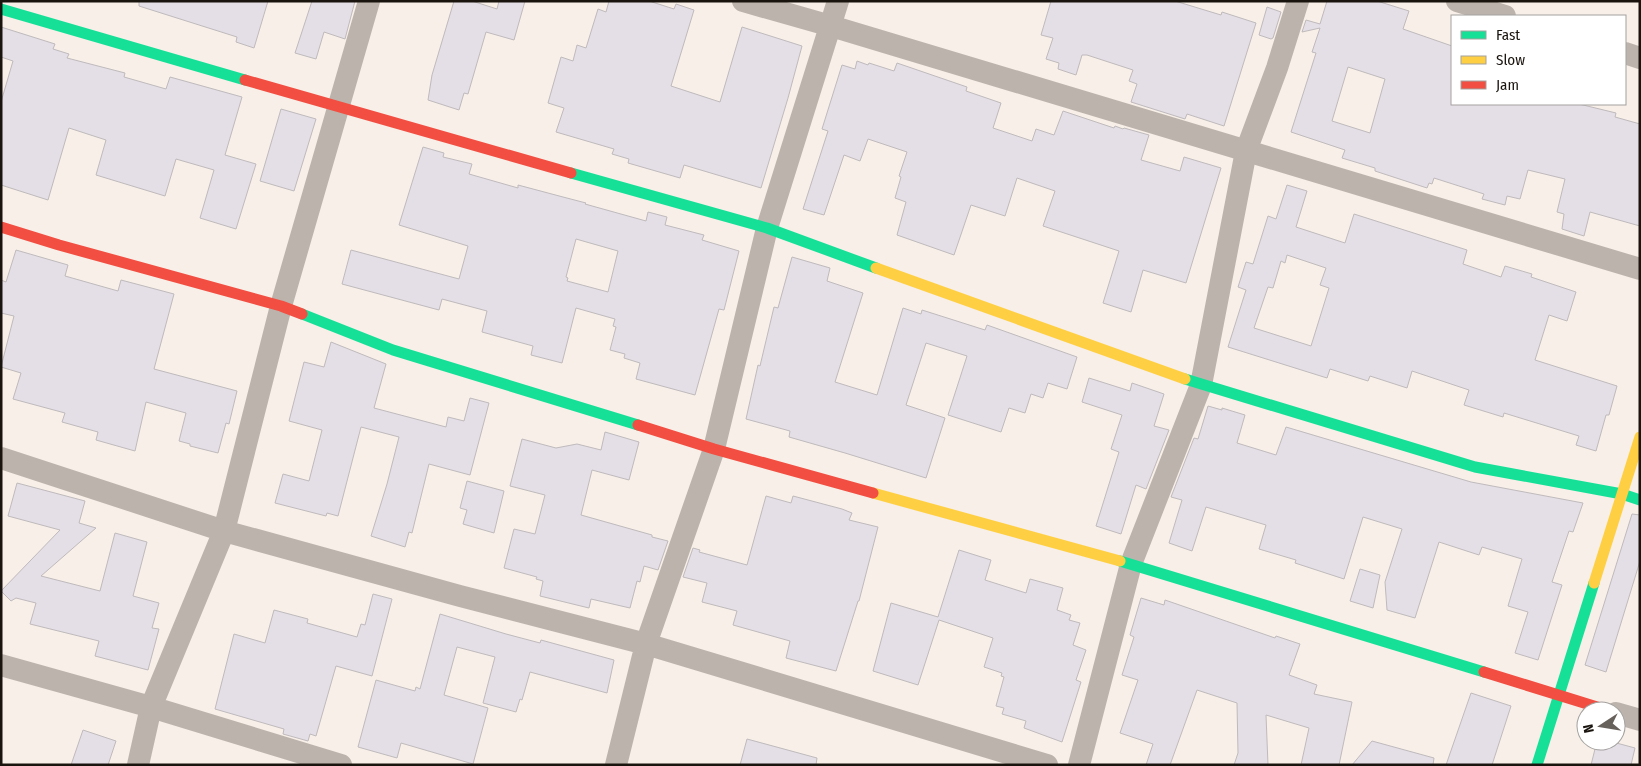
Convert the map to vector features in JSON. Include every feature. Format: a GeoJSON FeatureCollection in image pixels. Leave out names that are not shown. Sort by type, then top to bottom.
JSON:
{"type":"FeatureCollection","features":[{"type":"Feature","properties":{"kind":"street"},"geometry":{"type":"LineString","coordinates":[[138,765],[151,706],[224,531],[281,306],[369,1]]}},
{"type":"Feature","properties":{"kind":"street"},"geometry":{"type":"LineString","coordinates":[[743,1],[1640,269]]}},
{"type":"Feature","properties":{"kind":"street"},"geometry":{"type":"LineString","coordinates":[[616,765],[646,644],[714,448],[767,228],[838,1]]}},
{"type":"Feature","properties":{"kind":"street"},"geometry":{"type":"LineString","coordinates":[[1079,765],[1131,564],[1200,385],[1246,151],[1277,68],[1298,1]]}},
{"type":"Feature","properties":{"kind":"street"},"geometry":{"type":"LineString","coordinates":[[1457,1],[1502,15]]}},
{"type":"Feature","properties":{"kind":"street"},"geometry":{"type":"LineString","coordinates":[[1,9],[135,49],[767,228],[1200,385],[1475,467],[1622,494],[1640,500]]}},
{"type":"Feature","properties":{"kind":"street"},"geometry":{"type":"LineString","coordinates":[[1626,54],[1640,58]]}},
{"type":"Feature","properties":{"kind":"street"},"geometry":{"type":"LineString","coordinates":[[1,227],[59,245],[281,306],[393,350],[714,448],[1131,564],[1576,701]]}},
{"type":"Feature","properties":{"kind":"street"},"geometry":{"type":"LineString","coordinates":[[1536,765],[1640,437]]}},
{"type":"Feature","properties":{"kind":"street"},"geometry":{"type":"LineString","coordinates":[[1,458],[224,531],[460,596],[646,644],[1047,765]]}},
{"type":"Feature","properties":{"kind":"street"},"geometry":{"type":"LineString","coordinates":[[1,665],[151,706],[341,765]]}},
{"type":"Feature","properties":{"kind":"street"},"geometry":{"type":"LineString","coordinates":[[1626,716],[1640,720]]}},
{"type":"Feature","properties":{"kind":"building"},"geometry":{"type":"Polygon","coordinates":[[[139,1],[268,1],[254,48],[236,42],[237,37],[139,6],[139,1]]]}},
{"type":"Feature","properties":{"kind":"building"},"geometry":{"type":"Polygon","coordinates":[[[312,1],[355,1],[345,39],[324,32],[316,59],[295,53],[312,1]]]}},
{"type":"Feature","properties":{"kind":"building"},"geometry":{"type":"Polygon","coordinates":[[[454,1],[472,1],[497,9],[499,1],[525,1],[514,40],[486,32],[468,94],[464,93],[459,110],[428,100],[432,75],[454,1]]]}},
{"type":"Feature","properties":{"kind":"building"},"geometry":{"type":"Polygon","coordinates":[[[609,1],[649,1],[674,9],[676,4],[694,10],[671,86],[720,102],[742,27],[802,46],[761,188],[684,165],[680,178],[628,163],[629,159],[612,154],[614,149],[556,132],[564,108],[548,103],[561,57],[573,61],[577,45],[586,48],[598,9],[606,12],[609,1]]]}},
{"type":"Feature","properties":{"kind":"building"},"geometry":{"type":"Polygon","coordinates":[[[1051,1],[1175,1],[1221,15],[1222,12],[1256,23],[1224,126],[1187,114],[1185,119],[1131,102],[1137,84],[1129,81],[1133,70],[1087,55],[1082,55],[1076,75],[1058,69],[1059,63],[1046,59],[1053,38],[1041,35],[1051,1]]]}},
{"type":"Feature","properties":{"kind":"building"},"geometry":{"type":"Polygon","coordinates":[[[1327,1],[1377,1],[1409,11],[1403,29],[1451,46],[1451,105],[1583,105],[1616,113],[1615,117],[1640,124],[1640,226],[1590,212],[1584,236],[1562,229],[1564,214],[1557,212],[1565,179],[1528,170],[1520,199],[1507,196],[1505,205],[1482,199],[1484,194],[1434,178],[1432,184],[1429,183],[1427,188],[1375,171],[1375,168],[1342,158],[1345,150],[1291,132],[1316,53],[1312,52],[1320,28],[1302,32],[1306,20],[1320,24],[1327,1]],[[1348,67],[1332,121],[1370,133],[1385,79],[1348,67]]]}},
{"type":"Feature","properties":{"kind":"building"},"geometry":{"type":"Polygon","coordinates":[[[1267,7],[1281,12],[1273,38],[1271,39],[1259,35],[1267,7]]]}},
{"type":"Feature","properties":{"kind":"building"},"geometry":{"type":"Polygon","coordinates":[[[1,27],[55,44],[53,49],[69,54],[67,58],[125,73],[124,77],[166,89],[170,77],[242,97],[225,155],[256,164],[236,229],[200,218],[214,170],[176,159],[165,196],[96,175],[106,140],[69,128],[48,200],[1,185],[1,102],[13,61],[1,57],[1,27]]]}},
{"type":"Feature","properties":{"kind":"building"},"geometry":{"type":"Polygon","coordinates":[[[857,61],[894,71],[897,63],[967,87],[966,91],[1001,103],[993,128],[1032,141],[1036,129],[1054,135],[1063,111],[1114,128],[1115,126],[1149,135],[1141,160],[1180,171],[1184,157],[1221,168],[1186,283],[1143,270],[1131,312],[1103,303],[1119,251],[1043,226],[1055,191],[1017,178],[1005,216],[971,205],[954,255],[897,235],[906,202],[895,198],[901,177],[899,176],[907,152],[868,139],[860,161],[844,155],[824,215],[803,209],[828,131],[822,129],[842,65],[855,69],[857,61]]]}},
{"type":"Feature","properties":{"kind":"building"},"geometry":{"type":"Polygon","coordinates":[[[281,109],[316,119],[294,191],[260,181],[281,109]]]}},
{"type":"Feature","properties":{"kind":"building"},"geometry":{"type":"Polygon","coordinates":[[[423,147],[444,153],[443,157],[472,164],[469,174],[518,188],[518,185],[586,203],[646,221],[648,212],[667,217],[665,225],[704,235],[702,240],[739,251],[724,310],[719,309],[695,395],[636,379],[640,363],[624,358],[625,354],[610,350],[616,327],[613,326],[615,319],[576,308],[562,363],[531,355],[533,346],[482,332],[487,311],[442,299],[439,310],[342,284],[351,250],[459,279],[468,246],[399,225],[423,147]],[[576,239],[566,277],[568,278],[567,281],[608,292],[618,251],[576,239]]]}},
{"type":"Feature","properties":{"kind":"building"},"geometry":{"type":"Polygon","coordinates":[[[1287,185],[1307,191],[1296,227],[1345,243],[1354,214],[1467,250],[1463,264],[1501,277],[1505,266],[1532,274],[1531,277],[1576,292],[1567,321],[1549,315],[1535,360],[1617,386],[1609,415],[1606,415],[1596,451],[1576,445],[1579,436],[1504,413],[1503,417],[1464,405],[1469,390],[1412,371],[1407,388],[1370,376],[1368,381],[1330,369],[1327,378],[1228,347],[1246,290],[1238,287],[1246,262],[1253,264],[1268,216],[1276,219],[1287,185]],[[1287,255],[1285,263],[1281,261],[1273,288],[1268,287],[1254,328],[1311,346],[1329,288],[1320,285],[1326,268],[1287,255]]]}},
{"type":"Feature","properties":{"kind":"building"},"geometry":{"type":"Polygon","coordinates":[[[16,250],[68,265],[65,276],[118,291],[121,280],[174,294],[154,369],[237,391],[229,424],[226,423],[218,453],[190,446],[190,444],[179,441],[186,413],[146,402],[135,451],[96,440],[98,432],[62,422],[65,413],[13,399],[21,373],[1,367],[14,316],[1,313],[1,280],[6,282],[16,250]]]}},
{"type":"Feature","properties":{"kind":"building"},"geometry":{"type":"Polygon","coordinates":[[[792,257],[830,268],[827,281],[863,293],[835,382],[877,395],[903,308],[921,314],[922,310],[985,330],[987,325],[1077,357],[1067,389],[1048,383],[1043,398],[1031,394],[1025,413],[1009,408],[1001,432],[948,415],[967,356],[926,343],[906,405],[945,418],[926,478],[789,437],[790,431],[746,419],[774,307],[778,308],[792,257]]]}},
{"type":"Feature","properties":{"kind":"building"},"geometry":{"type":"Polygon","coordinates":[[[331,342],[386,364],[374,408],[446,427],[448,417],[464,421],[470,398],[489,403],[470,475],[429,464],[412,533],[409,532],[405,547],[371,536],[399,437],[361,427],[338,516],[327,513],[326,516],[275,503],[283,474],[309,481],[322,430],[289,421],[304,362],[324,367],[331,342]]]}},
{"type":"Feature","properties":{"kind":"building"},"geometry":{"type":"Polygon","coordinates":[[[1089,378],[1130,391],[1132,383],[1164,394],[1154,426],[1169,430],[1146,489],[1136,485],[1121,534],[1096,526],[1119,452],[1111,449],[1122,415],[1082,402],[1089,378]]]}},
{"type":"Feature","properties":{"kind":"building"},"geometry":{"type":"Polygon","coordinates":[[[1208,406],[1245,415],[1237,443],[1276,455],[1286,427],[1471,482],[1583,503],[1573,532],[1569,531],[1552,582],[1562,585],[1538,660],[1515,653],[1528,612],[1508,606],[1522,559],[1482,547],[1479,555],[1439,542],[1415,618],[1387,610],[1385,582],[1402,529],[1363,517],[1344,579],[1295,563],[1296,560],[1259,549],[1266,525],[1206,507],[1192,551],[1169,543],[1182,500],[1171,497],[1194,438],[1198,439],[1208,406]]]}},
{"type":"Feature","properties":{"kind":"building"},"geometry":{"type":"Polygon","coordinates":[[[605,432],[639,442],[629,480],[592,470],[581,515],[668,541],[658,570],[644,566],[640,582],[637,581],[630,608],[591,599],[589,608],[540,596],[543,581],[536,579],[537,577],[504,568],[514,529],[535,534],[545,495],[510,486],[522,439],[556,448],[577,444],[601,450],[605,432]]]}},
{"type":"Feature","properties":{"kind":"building"},"geometry":{"type":"Polygon","coordinates":[[[467,481],[504,491],[494,533],[463,524],[467,510],[460,508],[467,481]]]}},
{"type":"Feature","properties":{"kind":"building"},"geometry":{"type":"Polygon","coordinates":[[[17,483],[85,501],[79,523],[96,528],[41,576],[100,591],[115,533],[147,542],[133,596],[159,603],[152,628],[159,629],[148,670],[95,656],[99,641],[30,624],[36,603],[16,598],[11,601],[1,591],[60,530],[8,516],[17,483]]]}},
{"type":"Feature","properties":{"kind":"building"},"geometry":{"type":"Polygon","coordinates":[[[766,496],[791,503],[793,496],[842,509],[852,513],[849,520],[878,527],[859,601],[836,671],[786,658],[790,641],[733,625],[737,611],[702,602],[707,583],[683,577],[693,548],[700,550],[699,552],[747,565],[766,496]]]}},
{"type":"Feature","properties":{"kind":"building"},"geometry":{"type":"Polygon","coordinates":[[[1632,514],[1640,515],[1640,561],[1606,672],[1585,665],[1632,514]]]}},
{"type":"Feature","properties":{"kind":"building"},"geometry":{"type":"Polygon","coordinates":[[[959,550],[991,560],[985,580],[1026,593],[1030,579],[1063,588],[1057,610],[1071,615],[1069,620],[1080,623],[1073,645],[1086,650],[1076,680],[1081,682],[1062,742],[1024,728],[1026,721],[1002,714],[1004,708],[996,706],[1004,677],[1001,676],[1002,673],[984,667],[993,638],[939,620],[918,685],[873,671],[891,603],[938,617],[959,550]]]}},
{"type":"Feature","properties":{"kind":"building"},"geometry":{"type":"Polygon","coordinates":[[[1360,569],[1380,575],[1373,608],[1350,601],[1360,569]]]}},
{"type":"Feature","properties":{"kind":"building"},"geometry":{"type":"Polygon","coordinates":[[[373,594],[392,599],[372,676],[336,666],[316,736],[310,734],[308,741],[283,734],[284,729],[215,709],[234,634],[265,643],[274,610],[308,619],[307,623],[357,637],[361,624],[365,625],[373,594]]]}},
{"type":"Feature","properties":{"kind":"building"},"geometry":{"type":"Polygon","coordinates":[[[1141,598],[1164,605],[1165,600],[1275,638],[1276,636],[1300,644],[1289,675],[1317,685],[1314,694],[1352,702],[1339,765],[1301,765],[1309,728],[1266,715],[1268,765],[1234,765],[1238,753],[1237,703],[1197,690],[1170,765],[1146,765],[1153,744],[1120,733],[1138,680],[1122,675],[1134,637],[1130,635],[1141,598]]]}},
{"type":"Feature","properties":{"kind":"building"},"geometry":{"type":"Polygon","coordinates":[[[440,614],[540,643],[541,640],[614,660],[607,693],[530,672],[522,700],[520,699],[516,712],[483,703],[495,657],[457,647],[444,695],[488,708],[473,764],[401,743],[397,758],[358,747],[376,680],[415,691],[416,687],[420,689],[440,614]]]}},
{"type":"Feature","properties":{"kind":"building"},"geometry":{"type":"Polygon","coordinates":[[[1471,693],[1511,706],[1492,765],[1446,765],[1471,693]]]}},
{"type":"Feature","properties":{"kind":"building"},"geometry":{"type":"Polygon","coordinates":[[[83,730],[116,741],[108,765],[71,765],[83,730]]]}},
{"type":"Feature","properties":{"kind":"building"},"geometry":{"type":"Polygon","coordinates":[[[747,739],[817,758],[816,765],[740,765],[747,739]]]}},
{"type":"Feature","properties":{"kind":"building"},"geometry":{"type":"Polygon","coordinates":[[[1372,741],[1434,758],[1433,765],[1352,765],[1372,741]]]}},
{"type":"Feature","properties":{"kind":"building"},"geometry":{"type":"Polygon","coordinates":[[[1626,746],[1635,748],[1631,765],[1591,765],[1594,751],[1626,751],[1626,746]]]}},
{"type":"Feature","properties":{"kind":"traffic: fast"},"geometry":{"type":"LineString","coordinates":[[1,9],[245,80]]}},
{"type":"Feature","properties":{"kind":"traffic: fast"},"geometry":{"type":"LineString","coordinates":[[571,173],[767,228],[876,268]]}},
{"type":"Feature","properties":{"kind":"traffic: fast"},"geometry":{"type":"LineString","coordinates":[[302,314],[393,350],[638,425]]}},
{"type":"Feature","properties":{"kind":"traffic: fast"},"geometry":{"type":"LineString","coordinates":[[1185,379],[1475,467],[1622,494],[1640,500]]}},
{"type":"Feature","properties":{"kind":"traffic: fast"},"geometry":{"type":"LineString","coordinates":[[1120,561],[1484,672]]}},
{"type":"Feature","properties":{"kind":"traffic: fast"},"geometry":{"type":"LineString","coordinates":[[1537,765],[1594,583]]}},
{"type":"Feature","properties":{"kind":"traffic: slow"},"geometry":{"type":"LineString","coordinates":[[876,268],[1185,379]]}},
{"type":"Feature","properties":{"kind":"traffic: slow"},"geometry":{"type":"LineString","coordinates":[[1594,583],[1640,437]]}},
{"type":"Feature","properties":{"kind":"traffic: slow"},"geometry":{"type":"LineString","coordinates":[[873,493],[1120,561]]}},
{"type":"Feature","properties":{"kind":"traffic: jam"},"geometry":{"type":"LineString","coordinates":[[245,80],[571,173]]}},
{"type":"Feature","properties":{"kind":"traffic: jam"},"geometry":{"type":"LineString","coordinates":[[1,227],[59,245],[281,306],[302,314]]}},
{"type":"Feature","properties":{"kind":"traffic: jam"},"geometry":{"type":"LineString","coordinates":[[638,425],[714,449],[873,493]]}},
{"type":"Feature","properties":{"kind":"traffic: jam"},"geometry":{"type":"LineString","coordinates":[[1484,672],[1578,701]]}}]}
